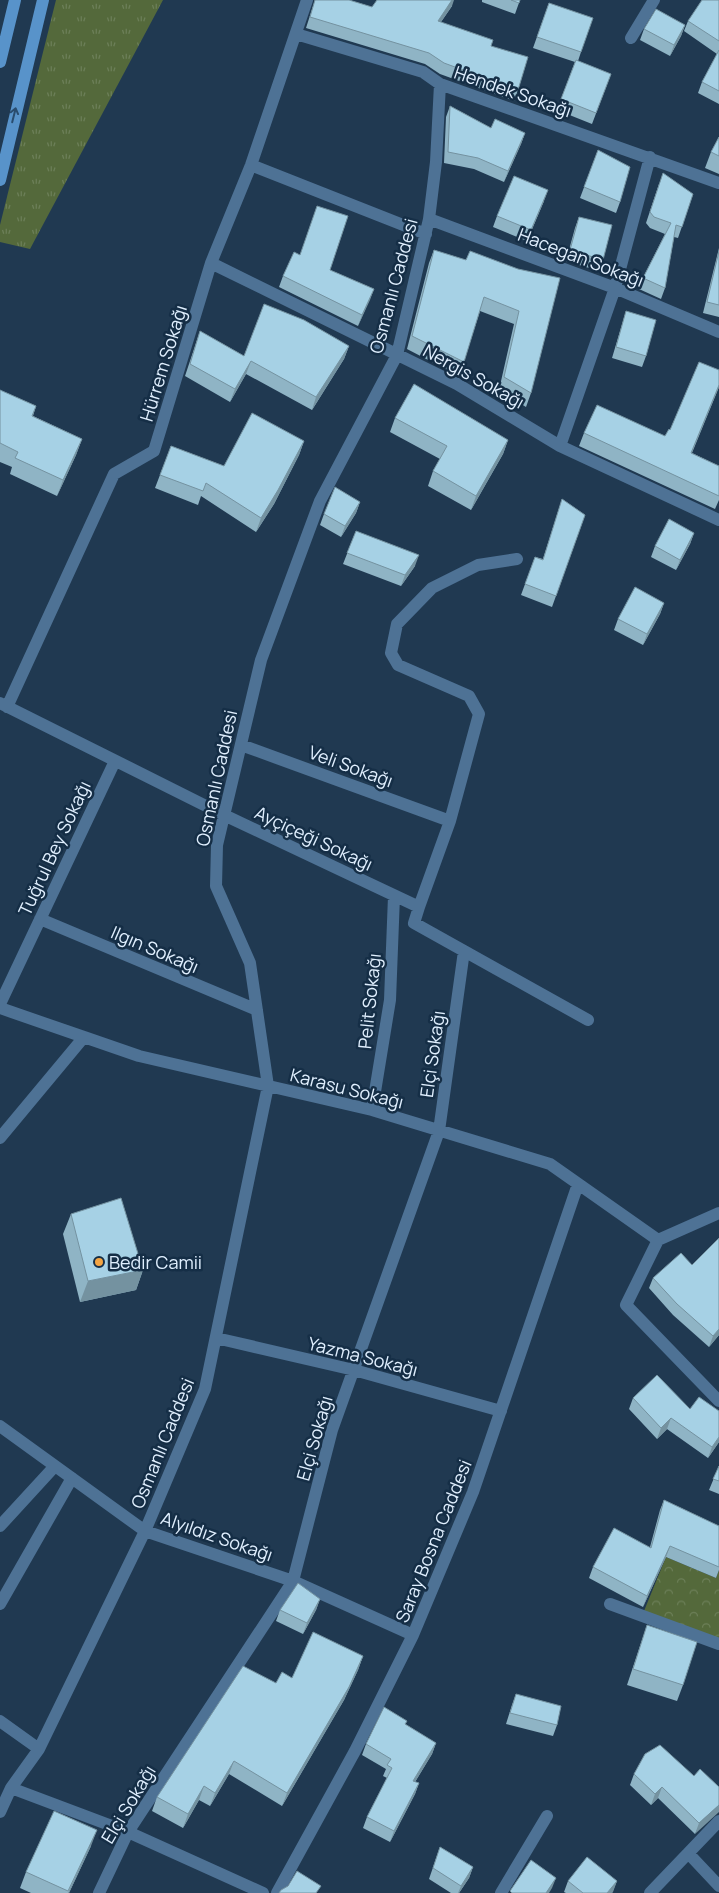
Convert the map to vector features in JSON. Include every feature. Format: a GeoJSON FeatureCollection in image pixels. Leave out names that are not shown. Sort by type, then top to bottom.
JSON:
{"type":"FeatureCollection","features":[{"type":"Feature","properties":{"kind":"main road"},"geometry":{"type":"LineString","coordinates":[[0,62],[15,0]]}},
{"type":"Feature","properties":{"kind":"main road"},"geometry":{"type":"LineString","coordinates":[[0,180],[43,0]]}},
{"type":"Feature","properties":{"kind":"street","name":"Hürrem Sokağı"},"geometry":{"type":"LineString","coordinates":[[3,705],[114,474],[154,451],[212,263],[251,165],[307,0]]}},
{"type":"Feature","properties":{"kind":"street"},"geometry":{"type":"LineString","coordinates":[[631,38],[654,0]]}},
{"type":"Feature","properties":{"kind":"street","name":"Hendek Sokağı"},"geometry":{"type":"LineString","coordinates":[[296,34],[423,72],[440,84],[719,183]]}},
{"type":"Feature","properties":{"kind":"street","name":"Osmanlı Caddesi"},"geometry":{"type":"LineString","coordinates":[[0,1812],[11,1788],[39,1749],[145,1531],[206,1389],[268,1086],[250,963],[216,886],[216,845],[261,660],[320,501],[397,355],[430,219],[436,162],[440,84]]}},
{"type":"Feature","properties":{"kind":"street"},"geometry":{"type":"LineString","coordinates":[[560,446],[615,288],[650,157]]}},
{"type":"Feature","properties":{"kind":"street"},"geometry":{"type":"LineString","coordinates":[[251,165],[426,234]]}},
{"type":"Feature","properties":{"kind":"street","name":"Hacegan Sokağı"},"geometry":{"type":"LineString","coordinates":[[430,219],[615,288],[719,332]]}},
{"type":"Feature","properties":{"kind":"street","name":"Nergis Sokağı"},"geometry":{"type":"LineString","coordinates":[[212,263],[457,384],[560,446],[719,520]]}},
{"type":"Feature","properties":{"kind":"street"},"geometry":{"type":"LineString","coordinates":[[516,559],[478,566],[432,588],[397,624],[391,653],[398,665],[470,696],[479,714],[450,821],[414,923],[588,1020]]}},
{"type":"Feature","properties":{"kind":"street","name":"Ayçiçeği Sokağı"},"geometry":{"type":"LineString","coordinates":[[3,705],[224,815],[420,907]]}},
{"type":"Feature","properties":{"kind":"street","name":"Veli Sokağı"},"geometry":{"type":"LineString","coordinates":[[241,745],[450,821]]}},
{"type":"Feature","properties":{"kind":"street","name":"Tuğrul Bey Sokağı"},"geometry":{"type":"LineString","coordinates":[[0,1004],[115,761]]}},
{"type":"Feature","properties":{"kind":"street","name":"Pelit Sokağı"},"geometry":{"type":"LineString","coordinates":[[372,1110],[390,1000],[394,896]]}},
{"type":"Feature","properties":{"kind":"street","name":"Ilgın Sokağı"},"geometry":{"type":"LineString","coordinates":[[40,919],[257,1010]]}},
{"type":"Feature","properties":{"kind":"street","name":"Elçi Sokağı"},"geometry":{"type":"LineString","coordinates":[[98,1893],[128,1832],[294,1581],[332,1430],[439,1131],[464,951]]}},
{"type":"Feature","properties":{"kind":"street","name":"Karasu Sokağı"},"geometry":{"type":"LineString","coordinates":[[0,1008],[140,1056],[372,1110],[550,1164],[658,1240]]}},
{"type":"Feature","properties":{"kind":"street"},"geometry":{"type":"LineString","coordinates":[[0,1138],[84,1037]]}},
{"type":"Feature","properties":{"kind":"street","name":"Saray Bosna Caddesi"},"geometry":{"type":"LineString","coordinates":[[276,1893],[355,1751],[414,1635],[474,1492],[578,1184]]}},
{"type":"Feature","properties":{"kind":"street"},"geometry":{"type":"LineString","coordinates":[[719,1213],[658,1240],[626,1305],[719,1401]]}},
{"type":"Feature","properties":{"kind":"street","name":"Yazma Sokağı"},"geometry":{"type":"LineString","coordinates":[[216,1338],[354,1370],[501,1411]]}},
{"type":"Feature","properties":{"kind":"street","name":"Alyıldız Sokağı"},"geometry":{"type":"LineString","coordinates":[[0,1426],[145,1531],[294,1581],[414,1635]]}},
{"type":"Feature","properties":{"kind":"street"},"geometry":{"type":"LineString","coordinates":[[0,1526],[55,1466]]}},
{"type":"Feature","properties":{"kind":"street"},"geometry":{"type":"LineString","coordinates":[[0,1604],[72,1478]]}},
{"type":"Feature","properties":{"kind":"street"},"geometry":{"type":"LineString","coordinates":[[610,1604],[719,1644]]}},
{"type":"Feature","properties":{"kind":"street"},"geometry":{"type":"LineString","coordinates":[[0,1721],[39,1749]]}},
{"type":"Feature","properties":{"kind":"street"},"geometry":{"type":"LineString","coordinates":[[11,1788],[128,1832],[263,1893]]}},
{"type":"Feature","properties":{"kind":"street"},"geometry":{"type":"LineString","coordinates":[[501,1893],[547,1816]]}},
{"type":"Feature","properties":{"kind":"street"},"geometry":{"type":"LineString","coordinates":[[650,1893],[719,1820]]}},
{"type":"Feature","properties":{"kind":"street"},"geometry":{"type":"LineString","coordinates":[[688,1853],[719,1886]]}},
{"type":"Feature","properties":{"kind":"green space"},"geometry":{"type":"Polygon","coordinates":[[[56,0],[163,0],[30,249],[0,242],[0,225],[56,0]]]}},
{"type":"Feature","properties":{"kind":"green space"},"geometry":{"type":"Polygon","coordinates":[[[666,1557],[716,1578],[719,1570],[719,1641],[644,1611],[666,1557]]]}},
{"type":"Feature","properties":{"kind":"building"},"geometry":{"type":"Polygon","coordinates":[[[315,0],[349,0],[372,7],[377,0],[452,0],[438,21],[493,40],[491,46],[528,57],[518,90],[444,63],[429,53],[310,17],[315,0]]]}},
{"type":"Feature","properties":{"kind":"building"},"geometry":{"type":"Polygon","coordinates":[[[702,0],[719,0],[719,41],[688,21],[702,0]]]}},
{"type":"Feature","properties":{"kind":"building"},"geometry":{"type":"Polygon","coordinates":[[[549,3],[593,18],[581,52],[537,37],[549,3]]]}},
{"type":"Feature","properties":{"kind":"building"},"geometry":{"type":"Polygon","coordinates":[[[656,9],[685,25],[674,45],[644,29],[656,9]]]}},
{"type":"Feature","properties":{"kind":"building"},"geometry":{"type":"Polygon","coordinates":[[[719,50],[719,91],[702,82],[719,50]]]}},
{"type":"Feature","properties":{"kind":"building"},"geometry":{"type":"Polygon","coordinates":[[[576,60],[611,74],[596,113],[561,99],[576,60]]]}},
{"type":"Feature","properties":{"kind":"building"},"geometry":{"type":"Polygon","coordinates":[[[450,106],[491,128],[495,119],[525,133],[508,171],[478,158],[448,152],[450,106]]]}},
{"type":"Feature","properties":{"kind":"building"},"geometry":{"type":"Polygon","coordinates":[[[719,137],[719,156],[711,152],[719,137]]]}},
{"type":"Feature","properties":{"kind":"building"},"geometry":{"type":"Polygon","coordinates":[[[598,150],[630,167],[620,202],[584,187],[598,150]]]}},
{"type":"Feature","properties":{"kind":"building"},"geometry":{"type":"Polygon","coordinates":[[[663,173],[693,194],[682,227],[676,225],[665,288],[643,278],[671,223],[654,217],[650,212],[663,173]]]}},
{"type":"Feature","properties":{"kind":"building"},"geometry":{"type":"Polygon","coordinates":[[[514,176],[548,190],[531,230],[497,216],[514,176]]]}},
{"type":"Feature","properties":{"kind":"building"},"geometry":{"type":"Polygon","coordinates":[[[317,206],[348,216],[330,270],[374,289],[362,315],[283,276],[294,252],[300,255],[317,206]]]}},
{"type":"Feature","properties":{"kind":"building"},"geometry":{"type":"Polygon","coordinates":[[[579,217],[612,225],[603,260],[570,250],[579,217]]]}},
{"type":"Feature","properties":{"kind":"building"},"geometry":{"type":"Polygon","coordinates":[[[434,250],[466,260],[470,251],[518,269],[560,278],[531,393],[504,377],[519,311],[484,297],[464,362],[412,336],[434,250]]]}},
{"type":"Feature","properties":{"kind":"building"},"geometry":{"type":"Polygon","coordinates":[[[719,251],[719,305],[707,302],[719,251]]]}},
{"type":"Feature","properties":{"kind":"building"},"geometry":{"type":"Polygon","coordinates":[[[264,304],[304,320],[349,346],[316,397],[251,361],[235,389],[190,364],[200,331],[244,356],[264,304]]]}},
{"type":"Feature","properties":{"kind":"building"},"geometry":{"type":"Polygon","coordinates":[[[626,311],[656,320],[646,356],[616,347],[626,311]]]}},
{"type":"Feature","properties":{"kind":"building"},"geometry":{"type":"Polygon","coordinates":[[[699,362],[719,370],[719,385],[691,453],[719,466],[719,496],[584,433],[597,405],[665,436],[670,430],[699,362]]]}},
{"type":"Feature","properties":{"kind":"building"},"geometry":{"type":"Polygon","coordinates":[[[414,384],[508,440],[476,496],[433,471],[447,446],[395,418],[414,384]]]}},
{"type":"Feature","properties":{"kind":"building"},"geometry":{"type":"Polygon","coordinates":[[[0,390],[36,406],[32,416],[82,439],[63,480],[15,458],[18,452],[0,443],[0,390]]]}},
{"type":"Feature","properties":{"kind":"building"},"geometry":{"type":"Polygon","coordinates":[[[252,413],[304,441],[261,518],[206,483],[203,491],[160,475],[171,446],[224,466],[252,413]]]}},
{"type":"Feature","properties":{"kind":"building"},"geometry":{"type":"Polygon","coordinates":[[[335,487],[360,502],[345,526],[324,514],[335,487]]]}},
{"type":"Feature","properties":{"kind":"building"},"geometry":{"type":"Polygon","coordinates":[[[562,499],[585,515],[556,596],[525,584],[535,557],[543,560],[562,499]]]}},
{"type":"Feature","properties":{"kind":"building"},"geometry":{"type":"Polygon","coordinates":[[[669,519],[694,533],[680,560],[655,546],[669,519]]]}},
{"type":"Feature","properties":{"kind":"building"},"geometry":{"type":"Polygon","coordinates":[[[356,531],[419,555],[405,575],[347,553],[356,531]]]}},
{"type":"Feature","properties":{"kind":"building"},"geometry":{"type":"Polygon","coordinates":[[[635,587],[664,603],[647,634],[618,619],[635,587]]]}},
{"type":"Feature","properties":{"kind":"building"},"geometry":{"type":"Polygon","coordinates":[[[121,1198],[143,1270],[88,1281],[71,1214],[121,1198]]]}},
{"type":"Feature","properties":{"kind":"building"},"geometry":{"type":"Polygon","coordinates":[[[719,1238],[719,1329],[713,1336],[677,1304],[653,1278],[681,1253],[692,1265],[719,1238]]]}},
{"type":"Feature","properties":{"kind":"building"},"geometry":{"type":"Polygon","coordinates":[[[657,1375],[690,1409],[699,1397],[719,1411],[719,1437],[712,1447],[671,1418],[661,1428],[633,1398],[657,1375]]]}},
{"type":"Feature","properties":{"kind":"building"},"geometry":{"type":"Polygon","coordinates":[[[719,1466],[719,1481],[713,1479],[719,1466]]]}},
{"type":"Feature","properties":{"kind":"building"},"geometry":{"type":"Polygon","coordinates":[[[664,1500],[719,1526],[719,1567],[670,1546],[647,1596],[593,1567],[614,1528],[651,1548],[664,1500]]]}},
{"type":"Feature","properties":{"kind":"building"},"geometry":{"type":"Polygon","coordinates":[[[298,1583],[320,1599],[307,1623],[280,1610],[298,1583]]]}},
{"type":"Feature","properties":{"kind":"building"},"geometry":{"type":"Polygon","coordinates":[[[647,1625],[697,1642],[683,1685],[633,1669],[647,1625]]]}},
{"type":"Feature","properties":{"kind":"building"},"geometry":{"type":"Polygon","coordinates":[[[313,1632],[363,1656],[349,1687],[287,1793],[234,1761],[215,1793],[204,1786],[188,1814],[157,1797],[243,1666],[276,1683],[282,1672],[292,1678],[313,1632]]]}},
{"type":"Feature","properties":{"kind":"building"},"geometry":{"type":"Polygon","coordinates":[[[516,1694],[561,1706],[557,1725],[510,1713],[516,1694]]]}},
{"type":"Feature","properties":{"kind":"building"},"geometry":{"type":"Polygon","coordinates":[[[384,1707],[407,1721],[405,1724],[436,1743],[413,1781],[419,1783],[394,1831],[367,1817],[392,1768],[387,1765],[391,1759],[366,1744],[384,1707]]]}},
{"type":"Feature","properties":{"kind":"building"},"geometry":{"type":"Polygon","coordinates":[[[660,1745],[694,1776],[700,1769],[719,1787],[719,1805],[699,1823],[662,1787],[655,1794],[634,1774],[645,1754],[660,1745]]]}},
{"type":"Feature","properties":{"kind":"building"},"geometry":{"type":"Polygon","coordinates":[[[54,1811],[97,1830],[68,1891],[26,1872],[54,1811]]]}},
{"type":"Feature","properties":{"kind":"building"},"geometry":{"type":"Polygon","coordinates":[[[440,1847],[473,1867],[461,1886],[433,1868],[440,1847]]]}},
{"type":"Feature","properties":{"kind":"building"},"geometry":{"type":"Polygon","coordinates":[[[587,1857],[617,1881],[607,1893],[583,1893],[568,1881],[587,1857]]]}},
{"type":"Feature","properties":{"kind":"building"},"geometry":{"type":"Polygon","coordinates":[[[531,1860],[556,1878],[546,1893],[512,1893],[510,1891],[531,1860]]]}},
{"type":"Feature","properties":{"kind":"building"},"geometry":{"type":"Polygon","coordinates":[[[297,1871],[321,1886],[316,1893],[279,1893],[288,1886],[297,1871]]]}},
{"type":"Feature","properties":{"kind":"place","name":"Bedir Camii"},"geometry":{"type":"Point","coordinates":[99,1262]}}]}
